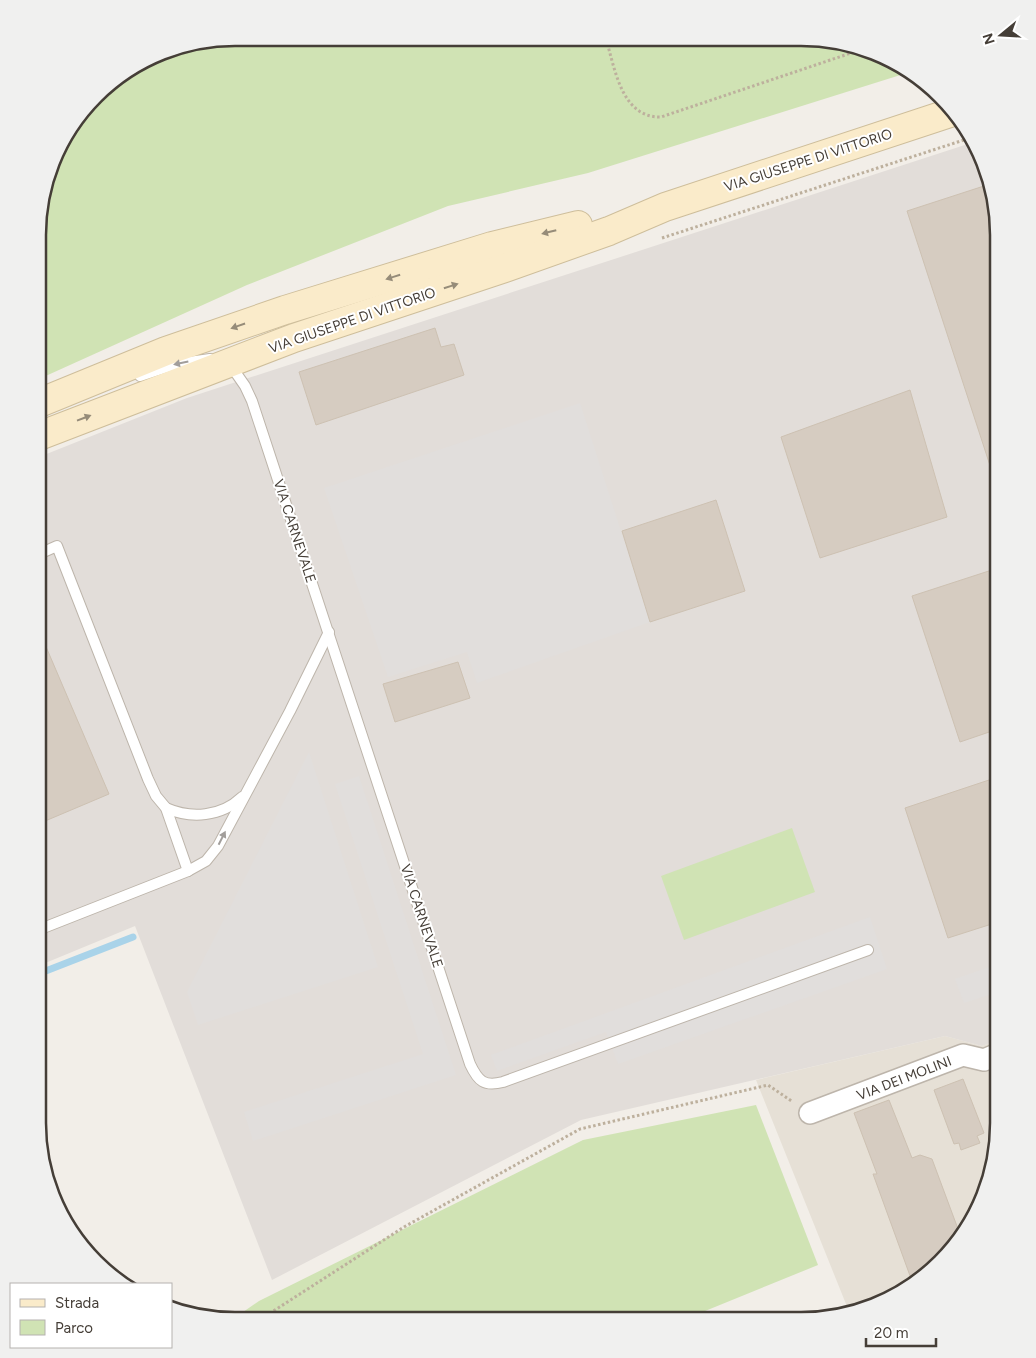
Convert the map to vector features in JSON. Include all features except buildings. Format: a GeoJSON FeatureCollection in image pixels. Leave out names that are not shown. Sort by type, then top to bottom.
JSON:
{"type":"FeatureCollection","features":[{"type":"Feature","properties":{"kind":"main road","name":"VIA GIUSEPPE DI VITTORIO"},"geometry":{"type":"LineString","coordinates":[[46,433],[294,338],[505,268],[600,234],[665,207],[947,115]]}},
{"type":"Feature","properties":{"kind":"main road","name":"VIA GIUSEPPE DI VITTORIO"},"geometry":{"type":"LineString","coordinates":[[46,400],[166,350],[285,310],[492,246],[582,224],[665,207]]}},
{"type":"Feature","properties":{"kind":"street","name":"VIA DEI MOLINI"},"geometry":{"type":"LineString","coordinates":[[810,1113],[963,1055],[984,1060],[990,1057]]}},
{"type":"Feature","properties":{"kind":"lane"},"geometry":{"type":"LineString","coordinates":[[133,378],[176,364],[208,358],[228,363]]}},
{"type":"Feature","properties":{"kind":"lane","name":"VIA CARNEVALE"},"geometry":{"type":"LineString","coordinates":[[228,363],[245,386],[252,400],[470,1064],[477,1078],[494,1084],[503,1082],[868,950]]}},
{"type":"Feature","properties":{"kind":"lane"},"geometry":{"type":"LineString","coordinates":[[46,551],[57,546],[148,779],[156,796],[166,808],[188,871]]}},
{"type":"Feature","properties":{"kind":"lane"},"geometry":{"type":"LineString","coordinates":[[46,927],[188,871],[206,861],[218,846],[329,632]]}},
{"type":"Feature","properties":{"kind":"lane"},"geometry":{"type":"LineString","coordinates":[[166,808],[179,814],[208,814],[234,804],[245,794]]}},
{"type":"Feature","properties":{"kind":"path"},"geometry":{"type":"LineString","coordinates":[[608,46],[622,91],[635,108],[652,117],[661,117],[851,53]]}},
{"type":"Feature","properties":{"kind":"path"},"geometry":{"type":"LineString","coordinates":[[272,1312],[404,1227],[580,1129],[768,1085],[810,1113]]}},
{"type":"Feature","properties":{"kind":"shaded area"},"geometry":{"type":"Polygon","coordinates":[[[966,145],[980,174],[988,210],[990,235],[990,1043],[982,1046],[945,1036],[581,1120],[272,1280],[135,926],[46,963],[46,454],[187,398],[966,145]]]}},
{"type":"Feature","properties":{"kind":"shaded area"},"geometry":{"type":"Polygon","coordinates":[[[580,403],[650,622],[477,683],[467,652],[388,677],[324,488],[580,403]]]}},
{"type":"Feature","properties":{"kind":"shaded area"},"geometry":{"type":"Polygon","coordinates":[[[309,752],[378,967],[198,1025],[187,992],[309,752]]]}},
{"type":"Feature","properties":{"kind":"shaded area"},"geometry":{"type":"Polygon","coordinates":[[[359,776],[456,1075],[253,1141],[244,1112],[423,1054],[335,784],[359,776]]]}},
{"type":"Feature","properties":{"kind":"shaded area"},"geometry":{"type":"Polygon","coordinates":[[[870,917],[887,969],[618,1064],[606,1032],[497,1071],[491,1055],[870,917]]]}},
{"type":"Feature","properties":{"kind":"shaded area"},"geometry":{"type":"Polygon","coordinates":[[[990,967],[990,995],[964,1003],[955,979],[990,967]]]}},
{"type":"Feature","properties":{"kind":"shaded area"},"geometry":{"type":"Polygon","coordinates":[[[945,1036],[982,1046],[990,1043],[990,1123],[986,1160],[980,1184],[970,1207],[951,1238],[925,1265],[906,1280],[885,1292],[862,1302],[847,1306],[756,1080],[945,1036]]]}},
{"type":"Feature","properties":{"kind":"green space"},"geometry":{"type":"Polygon","coordinates":[[[235,46],[801,46],[826,48],[862,56],[900,75],[588,173],[448,206],[247,285],[46,376],[46,235],[48,210],[56,174],[78,130],[111,93],[130,78],[174,56],[210,48],[235,46]]]}},
{"type":"Feature","properties":{"kind":"green space"},"geometry":{"type":"Polygon","coordinates":[[[792,828],[815,892],[684,940],[661,876],[792,828]]]}},
{"type":"Feature","properties":{"kind":"green space"},"geometry":{"type":"Polygon","coordinates":[[[756,1105],[818,1265],[703,1312],[243,1312],[259,1301],[583,1140],[756,1105]]]}},
{"type":"Feature","properties":{"kind":"waterway"},"geometry":{"type":"LineString","coordinates":[[46,971],[133,937]]}}]}
